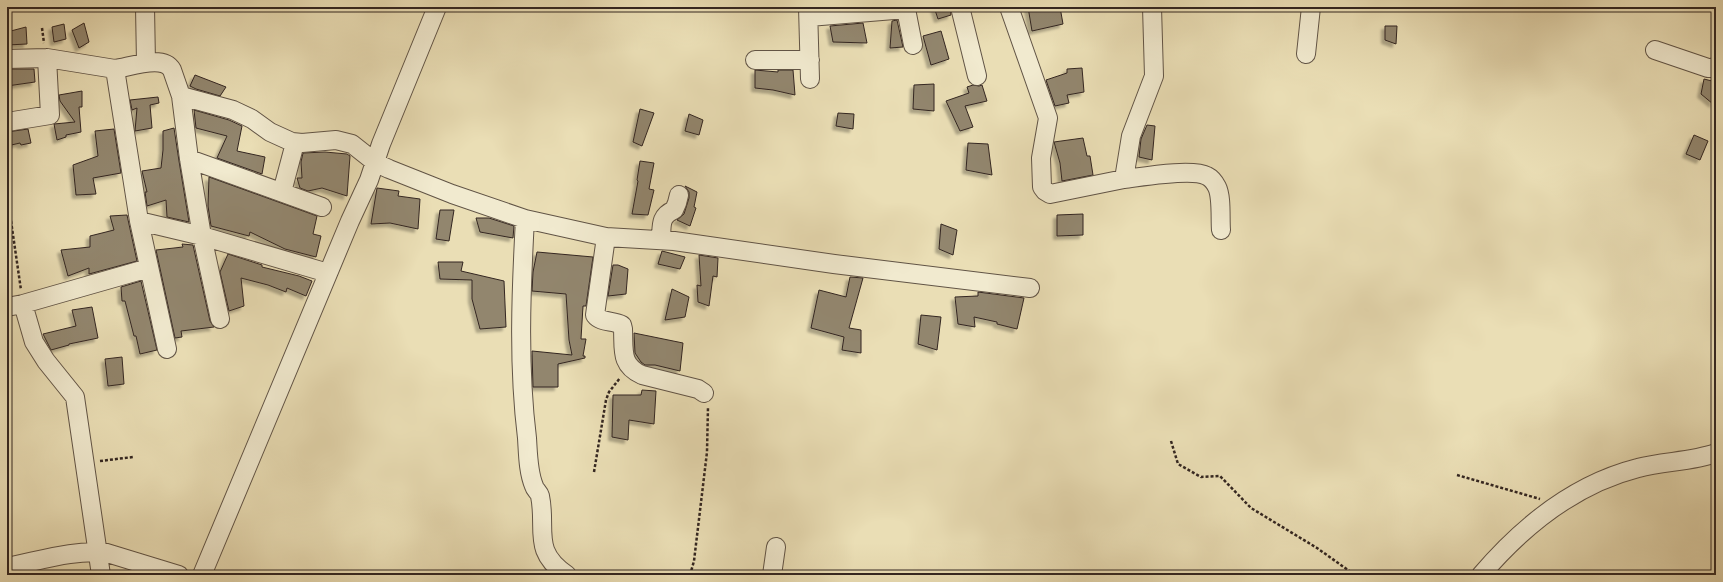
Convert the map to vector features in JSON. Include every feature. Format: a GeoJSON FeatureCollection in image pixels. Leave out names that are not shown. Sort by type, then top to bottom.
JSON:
{"type":"FeatureCollection","features":[{"type":"Feature","properties":{"kind":"street"},"geometry":{"type":"LineString","coordinates":[[145,7],[146,63]]}},
{"type":"Feature","properties":{"kind":"street"},"geometry":{"type":"LineString","coordinates":[[202,575],[328,273],[376,163],[381,144],[437,7]]}},
{"type":"Feature","properties":{"kind":"street"},"geometry":{"type":"LineString","coordinates":[[960,7],[978,76]]}},
{"type":"Feature","properties":{"kind":"street"},"geometry":{"type":"LineString","coordinates":[[1009,7],[1048,118],[1040,158],[1042,187],[1044,191],[1054,194],[1124,179],[1163,174],[1196,174],[1207,176],[1214,182],[1218,190],[1221,230]]}},
{"type":"Feature","properties":{"kind":"street"},"geometry":{"type":"LineString","coordinates":[[1124,179],[1131,136],[1154,76],[1152,7]]}},
{"type":"Feature","properties":{"kind":"street"},"geometry":{"type":"LineString","coordinates":[[1306,54],[1311,7]]}},
{"type":"Feature","properties":{"kind":"street"},"geometry":{"type":"LineString","coordinates":[[810,79],[808,12],[905,8],[914,45]]}},
{"type":"Feature","properties":{"kind":"street"},"geometry":{"type":"LineString","coordinates":[[1655,50],[1715,69]]}},
{"type":"Feature","properties":{"kind":"street"},"geometry":{"type":"LineString","coordinates":[[7,122],[50,115],[47,58]]}},
{"type":"Feature","properties":{"kind":"street"},"geometry":{"type":"LineString","coordinates":[[7,59],[47,58],[115,69],[160,62],[170,66],[181,96],[189,159],[202,236],[220,319]]}},
{"type":"Feature","properties":{"kind":"street"},"geometry":{"type":"LineString","coordinates":[[755,60],[810,60]]}},
{"type":"Feature","properties":{"kind":"street"},"geometry":{"type":"LineString","coordinates":[[115,69],[139,221],[167,349]]}},
{"type":"Feature","properties":{"kind":"street"},"geometry":{"type":"LineString","coordinates":[[181,96],[233,110],[252,119],[270,132],[295,143],[336,140],[352,144],[376,163],[452,194],[526,219],[606,237],[661,240],[834,264],[1030,288]]}},
{"type":"Feature","properties":{"kind":"street"},"geometry":{"type":"LineString","coordinates":[[282,192],[295,143]]}},
{"type":"Feature","properties":{"kind":"street"},"geometry":{"type":"LineString","coordinates":[[189,159],[322,207]]}},
{"type":"Feature","properties":{"kind":"street"},"geometry":{"type":"LineString","coordinates":[[661,240],[663,218],[667,213],[674,210],[679,195]]}},
{"type":"Feature","properties":{"kind":"street"},"geometry":{"type":"LineString","coordinates":[[526,219],[521,290],[522,398],[531,475],[534,486],[540,497],[542,543],[552,562],[567,575]]}},
{"type":"Feature","properties":{"kind":"street"},"geometry":{"type":"LineString","coordinates":[[139,221],[202,236],[328,273]]}},
{"type":"Feature","properties":{"kind":"street"},"geometry":{"type":"LineString","coordinates":[[606,237],[595,315],[600,320],[612,321],[622,325],[624,354],[629,366],[642,375],[698,389],[704,393]]}},
{"type":"Feature","properties":{"kind":"street"},"geometry":{"type":"LineString","coordinates":[[101,575],[75,397],[46,361],[32,339],[15,305],[149,268]]}},
{"type":"Feature","properties":{"kind":"street"},"geometry":{"type":"LineString","coordinates":[[1481,575],[1504,548],[1558,505],[1605,478],[1625,471],[1716,453]]}},
{"type":"Feature","properties":{"kind":"street"},"geometry":{"type":"LineString","coordinates":[[772,575],[776,547]]}},
{"type":"Feature","properties":{"kind":"street"},"geometry":{"type":"LineString","coordinates":[[7,567],[78,553],[98,552],[108,553],[179,575]]}},
{"type":"Feature","properties":{"kind":"path"},"geometry":{"type":"LineString","coordinates":[[11,221],[15,305]]}},
{"type":"Feature","properties":{"kind":"path"},"geometry":{"type":"LineString","coordinates":[[594,472],[607,396],[629,366]]}},
{"type":"Feature","properties":{"kind":"path"},"geometry":{"type":"LineString","coordinates":[[690,575],[694,561],[707,452],[708,400],[704,393]]}},
{"type":"Feature","properties":{"kind":"path"},"geometry":{"type":"LineString","coordinates":[[1171,441],[1178,464],[1201,477],[1220,476],[1251,508],[1317,548],[1355,575]]}},
{"type":"Feature","properties":{"kind":"path"},"geometry":{"type":"LineString","coordinates":[[84,463],[133,457]]}},
{"type":"Feature","properties":{"kind":"path"},"geometry":{"type":"LineString","coordinates":[[1457,475],[1558,505]]}},
{"type":"Feature","properties":{"kind":"building"},"geometry":{"type":"Polygon","coordinates":[[[934,7],[950,7],[951,15],[938,19],[934,7]]]}},
{"type":"Feature","properties":{"kind":"building"},"geometry":{"type":"Polygon","coordinates":[[[1028,7],[1060,7],[1063,24],[1032,31],[1028,7]]]}},
{"type":"Feature","properties":{"kind":"building"},"geometry":{"type":"Polygon","coordinates":[[[897,20],[903,47],[890,48],[892,21],[897,20]]]}},
{"type":"Feature","properties":{"kind":"building"},"geometry":{"type":"Polygon","coordinates":[[[84,23],[89,42],[79,48],[72,30],[84,23]]]}},
{"type":"Feature","properties":{"kind":"building"},"geometry":{"type":"Polygon","coordinates":[[[863,23],[867,43],[833,42],[830,26],[863,23]]]}},
{"type":"Feature","properties":{"kind":"building"},"geometry":{"type":"Polygon","coordinates":[[[64,24],[66,39],[54,42],[52,27],[64,24]]]}},
{"type":"Feature","properties":{"kind":"building"},"geometry":{"type":"Polygon","coordinates":[[[1385,26],[1397,26],[1396,44],[1385,40],[1385,26]]]}},
{"type":"Feature","properties":{"kind":"building"},"geometry":{"type":"Polygon","coordinates":[[[26,27],[27,44],[7,45],[7,32],[26,27]]]}},
{"type":"Feature","properties":{"kind":"building"},"geometry":{"type":"Polygon","coordinates":[[[941,31],[949,59],[931,65],[923,36],[941,31]]]}},
{"type":"Feature","properties":{"kind":"building"},"geometry":{"type":"Polygon","coordinates":[[[1082,68],[1084,92],[1067,95],[1069,103],[1055,106],[1046,80],[1067,73],[1067,69],[1082,68]]]}},
{"type":"Feature","properties":{"kind":"building"},"geometry":{"type":"Polygon","coordinates":[[[7,69],[34,69],[35,82],[7,86],[7,69]]]}},
{"type":"Feature","properties":{"kind":"building"},"geometry":{"type":"Polygon","coordinates":[[[755,70],[778,72],[778,70],[793,70],[795,95],[755,88],[755,70]]]}},
{"type":"Feature","properties":{"kind":"building"},"geometry":{"type":"Polygon","coordinates":[[[195,75],[226,87],[220,96],[196,89],[190,86],[195,75]]]}},
{"type":"Feature","properties":{"kind":"building"},"geometry":{"type":"Polygon","coordinates":[[[1704,79],[1716,82],[1713,104],[1701,94],[1704,79]]]}},
{"type":"Feature","properties":{"kind":"building"},"geometry":{"type":"Polygon","coordinates":[[[934,84],[934,111],[913,109],[914,85],[934,84]]]}},
{"type":"Feature","properties":{"kind":"building"},"geometry":{"type":"Polygon","coordinates":[[[982,85],[987,101],[965,106],[973,127],[960,131],[946,101],[969,93],[967,87],[982,85]]]}},
{"type":"Feature","properties":{"kind":"building"},"geometry":{"type":"Polygon","coordinates":[[[82,91],[82,107],[79,107],[81,132],[66,135],[66,137],[57,140],[54,124],[75,122],[60,101],[59,95],[82,91]]]}},
{"type":"Feature","properties":{"kind":"building"},"geometry":{"type":"Polygon","coordinates":[[[158,97],[159,103],[150,105],[152,128],[135,131],[137,108],[132,110],[130,100],[158,97]]]}},
{"type":"Feature","properties":{"kind":"building"},"geometry":{"type":"Polygon","coordinates":[[[640,109],[654,113],[642,146],[633,142],[640,109]]]}},
{"type":"Feature","properties":{"kind":"building"},"geometry":{"type":"Polygon","coordinates":[[[194,110],[229,120],[242,126],[237,151],[265,157],[262,174],[217,158],[227,136],[196,128],[194,110]]]}},
{"type":"Feature","properties":{"kind":"building"},"geometry":{"type":"Polygon","coordinates":[[[838,113],[854,114],[853,129],[836,126],[838,113]]]}},
{"type":"Feature","properties":{"kind":"building"},"geometry":{"type":"Polygon","coordinates":[[[689,114],[703,120],[699,135],[685,131],[689,114]]]}},
{"type":"Feature","properties":{"kind":"building"},"geometry":{"type":"Polygon","coordinates":[[[1147,125],[1155,126],[1152,160],[1139,157],[1141,139],[1147,125]]]}},
{"type":"Feature","properties":{"kind":"building"},"geometry":{"type":"Polygon","coordinates":[[[174,128],[189,222],[167,217],[166,200],[147,206],[145,192],[147,192],[142,171],[161,168],[163,131],[174,128]]]}},
{"type":"Feature","properties":{"kind":"building"},"geometry":{"type":"Polygon","coordinates":[[[28,129],[31,143],[21,145],[20,143],[7,146],[7,132],[28,129]]]}},
{"type":"Feature","properties":{"kind":"building"},"geometry":{"type":"Polygon","coordinates":[[[114,129],[121,173],[93,178],[96,194],[76,195],[73,165],[98,156],[95,131],[114,129]]]}},
{"type":"Feature","properties":{"kind":"building"},"geometry":{"type":"Polygon","coordinates":[[[1694,135],[1708,141],[1700,160],[1686,154],[1694,135]]]}},
{"type":"Feature","properties":{"kind":"building"},"geometry":{"type":"Polygon","coordinates":[[[1083,138],[1087,156],[1090,156],[1093,175],[1062,181],[1060,163],[1054,142],[1083,138]]]}},
{"type":"Feature","properties":{"kind":"building"},"geometry":{"type":"Polygon","coordinates":[[[968,143],[988,144],[992,175],[966,170],[968,143]]]}},
{"type":"Feature","properties":{"kind":"building"},"geometry":{"type":"Polygon","coordinates":[[[325,152],[347,154],[350,156],[347,196],[322,188],[308,191],[300,188],[297,178],[302,178],[301,162],[303,153],[325,152]]]}},
{"type":"Feature","properties":{"kind":"building"},"geometry":{"type":"Polygon","coordinates":[[[640,161],[654,163],[649,189],[654,190],[648,215],[632,214],[640,161]]]}},
{"type":"Feature","properties":{"kind":"building"},"geometry":{"type":"Polygon","coordinates":[[[209,177],[317,216],[313,234],[321,236],[316,257],[285,249],[250,232],[249,236],[211,226],[208,206],[209,177]]]}},
{"type":"Feature","properties":{"kind":"building"},"geometry":{"type":"Polygon","coordinates":[[[685,186],[697,192],[694,207],[696,208],[690,226],[677,220],[684,214],[689,198],[689,192],[685,186]]]}},
{"type":"Feature","properties":{"kind":"building"},"geometry":{"type":"Polygon","coordinates":[[[377,188],[399,191],[398,196],[420,199],[418,229],[390,223],[371,224],[377,188]]]}},
{"type":"Feature","properties":{"kind":"building"},"geometry":{"type":"Polygon","coordinates":[[[440,210],[454,210],[449,241],[436,239],[440,210]]]}},
{"type":"Feature","properties":{"kind":"building"},"geometry":{"type":"Polygon","coordinates":[[[1083,214],[1083,235],[1057,236],[1057,215],[1083,214]]]}},
{"type":"Feature","properties":{"kind":"building"},"geometry":{"type":"Polygon","coordinates":[[[127,215],[137,261],[89,274],[89,268],[68,276],[61,250],[90,247],[90,236],[114,230],[110,216],[127,215]]]}},
{"type":"Feature","properties":{"kind":"building"},"geometry":{"type":"Polygon","coordinates":[[[476,218],[489,218],[514,226],[513,238],[480,232],[476,218]]]}},
{"type":"Feature","properties":{"kind":"building"},"geometry":{"type":"Polygon","coordinates":[[[941,224],[957,230],[953,255],[939,249],[941,224]]]}},
{"type":"Feature","properties":{"kind":"building"},"geometry":{"type":"Polygon","coordinates":[[[182,244],[193,245],[210,321],[214,327],[181,331],[182,337],[175,338],[156,250],[183,247],[182,244]]]}},
{"type":"Feature","properties":{"kind":"building"},"geometry":{"type":"Polygon","coordinates":[[[662,251],[685,257],[680,269],[658,264],[662,251]]]}},
{"type":"Feature","properties":{"kind":"building"},"geometry":{"type":"Polygon","coordinates":[[[537,252],[593,257],[586,306],[583,306],[581,339],[586,339],[583,356],[585,356],[585,358],[558,364],[558,387],[533,387],[532,351],[572,355],[569,340],[566,294],[532,291],[533,272],[537,252]]]}},
{"type":"Feature","properties":{"kind":"building"},"geometry":{"type":"Polygon","coordinates":[[[228,254],[262,265],[262,267],[299,276],[312,281],[306,296],[287,288],[286,292],[268,285],[241,278],[244,306],[229,311],[220,272],[228,254]]]}},
{"type":"Feature","properties":{"kind":"building"},"geometry":{"type":"Polygon","coordinates":[[[699,255],[718,258],[717,277],[713,276],[709,306],[698,302],[697,285],[701,286],[699,255]]]}},
{"type":"Feature","properties":{"kind":"building"},"geometry":{"type":"Polygon","coordinates":[[[438,262],[463,262],[461,271],[504,281],[506,327],[480,329],[472,299],[472,280],[440,279],[438,262]]]}},
{"type":"Feature","properties":{"kind":"building"},"geometry":{"type":"Polygon","coordinates":[[[613,265],[618,265],[628,269],[626,294],[608,296],[613,265]]]}},
{"type":"Feature","properties":{"kind":"building"},"geometry":{"type":"Polygon","coordinates":[[[850,277],[863,278],[849,328],[861,330],[861,353],[842,350],[844,337],[811,328],[819,290],[846,297],[850,277]]]}},
{"type":"Feature","properties":{"kind":"building"},"geometry":{"type":"Polygon","coordinates":[[[141,281],[157,350],[140,354],[125,301],[122,301],[121,287],[141,281]]]}},
{"type":"Feature","properties":{"kind":"building"},"geometry":{"type":"Polygon","coordinates":[[[672,289],[689,297],[685,317],[665,320],[672,289]]]}},
{"type":"Feature","properties":{"kind":"building"},"geometry":{"type":"Polygon","coordinates":[[[978,292],[1024,298],[1017,329],[997,324],[997,322],[974,317],[975,327],[958,324],[955,297],[978,296],[978,292]]]}},
{"type":"Feature","properties":{"kind":"building"},"geometry":{"type":"Polygon","coordinates":[[[92,307],[98,338],[69,344],[51,350],[43,334],[76,326],[72,310],[92,307]]]}},
{"type":"Feature","properties":{"kind":"building"},"geometry":{"type":"Polygon","coordinates":[[[921,315],[941,317],[937,350],[918,344],[921,315]]]}},
{"type":"Feature","properties":{"kind":"building"},"geometry":{"type":"Polygon","coordinates":[[[634,333],[683,343],[680,371],[655,365],[645,365],[641,362],[635,353],[634,333]]]}},
{"type":"Feature","properties":{"kind":"building"},"geometry":{"type":"Polygon","coordinates":[[[122,357],[124,384],[108,386],[105,359],[122,357]]]}},
{"type":"Feature","properties":{"kind":"building"},"geometry":{"type":"Polygon","coordinates":[[[642,390],[656,391],[654,424],[629,420],[628,440],[612,437],[613,395],[641,395],[642,390]]]}}]}
